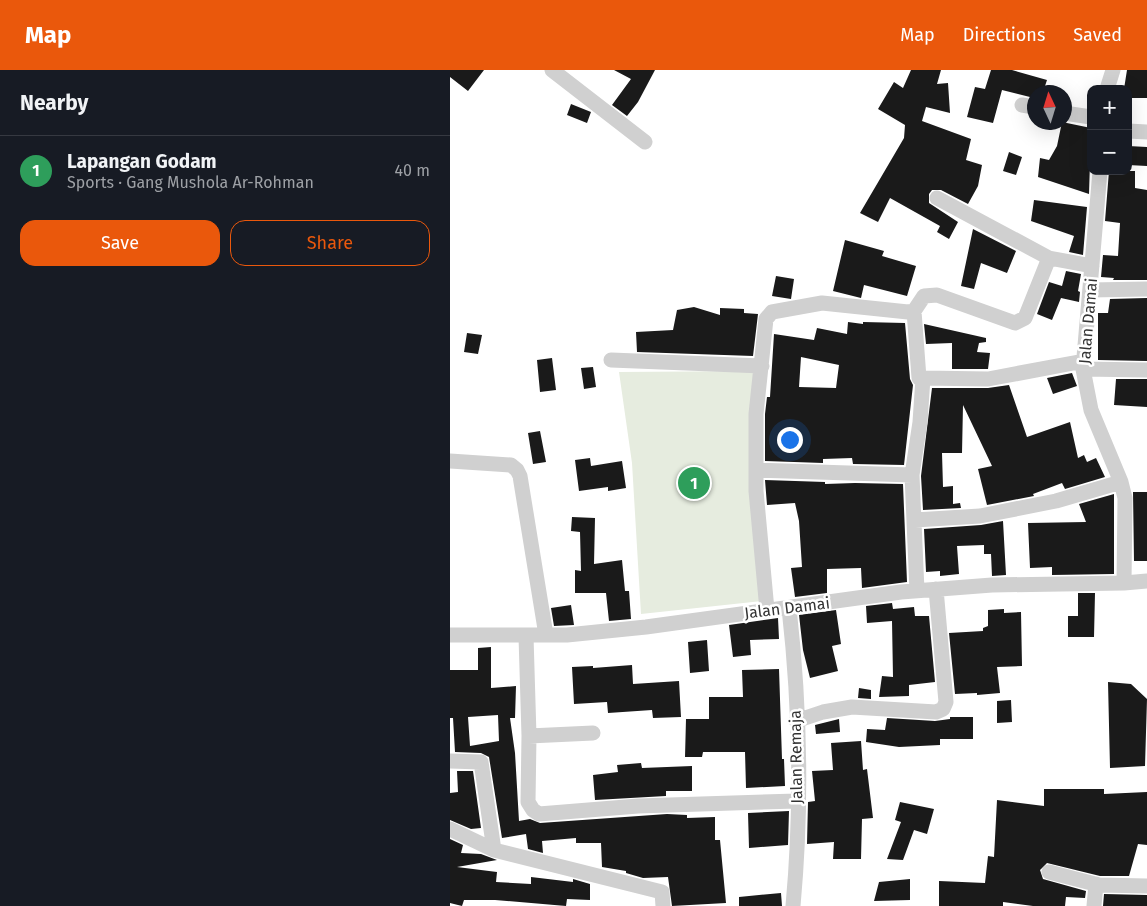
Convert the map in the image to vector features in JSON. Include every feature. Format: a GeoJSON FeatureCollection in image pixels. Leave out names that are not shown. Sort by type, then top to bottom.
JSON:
{"type":"FeatureCollection","features":[{"type":"Feature","properties":{"kind":"street"},"geometry":{"type":"LineString","coordinates":[[552,70],[645,142]]}},
{"type":"Feature","properties":{"kind":"street"},"geometry":{"type":"LineString","coordinates":[[1108,85],[1113,70]]}},
{"type":"Feature","properties":{"kind":"street"},"geometry":{"type":"LineString","coordinates":[[1072,114],[1087,116]]}},
{"type":"Feature","properties":{"kind":"street"},"geometry":{"type":"LineString","coordinates":[[1132,132],[1147,132]]}},
{"type":"Feature","properties":{"kind":"street","name":"Jalan Damai"},"geometry":{"type":"LineString","coordinates":[[1100,175],[1083,365],[1091,410],[1121,482],[1125,498],[1124,583]]}},
{"type":"Feature","properties":{"kind":"street"},"geometry":{"type":"LineString","coordinates":[[937,198],[1049,258],[1092,266]]}},
{"type":"Feature","properties":{"kind":"street"},"geometry":{"type":"LineString","coordinates":[[917,591],[912,474],[920,422],[922,381],[919,378],[914,311],[924,296],[937,295],[1015,323],[1021,322],[1025,318],[1049,258]]}},
{"type":"Feature","properties":{"kind":"street"},"geometry":{"type":"LineString","coordinates":[[1090,290],[1146,286]]}},
{"type":"Feature","properties":{"kind":"street"},"geometry":{"type":"LineString","coordinates":[[767,610],[756,491],[756,414],[766,319],[772,312],[822,303],[914,311]]}},
{"type":"Feature","properties":{"kind":"street"},"geometry":{"type":"LineString","coordinates":[[611,360],[762,366]]}},
{"type":"Feature","properties":{"kind":"street"},"geometry":{"type":"LineString","coordinates":[[922,381],[927,376],[988,379],[1083,365],[1147,370]]}},
{"type":"Feature","properties":{"kind":"street"},"geometry":{"type":"LineString","coordinates":[[450,461],[510,465],[517,470],[520,476],[546,636]]}},
{"type":"Feature","properties":{"kind":"street"},"geometry":{"type":"LineString","coordinates":[[756,470],[912,474]]}},
{"type":"Feature","properties":{"kind":"street"},"geometry":{"type":"LineString","coordinates":[[915,520],[980,516],[1056,501],[1121,482]]}},
{"type":"Feature","properties":{"kind":"street","name":"Jalan Damai"},"geometry":{"type":"LineString","coordinates":[[450,635],[546,636],[646,628],[767,610],[936,589],[992,585],[1147,581]]}},
{"type":"Feature","properties":{"kind":"street"},"geometry":{"type":"LineString","coordinates":[[796,721],[823,712],[852,707],[936,712],[943,708],[946,702],[936,589]]}},
{"type":"Feature","properties":{"kind":"street","name":"Jalan Remaja"},"geometry":{"type":"LineString","coordinates":[[789,608],[794,650],[796,721],[797,800],[793,906]]}},
{"type":"Feature","properties":{"kind":"street"},"geometry":{"type":"LineString","coordinates":[[526,636],[529,736],[528,802],[532,810],[539,814],[638,806],[797,800]]}},
{"type":"Feature","properties":{"kind":"street"},"geometry":{"type":"LineString","coordinates":[[529,736],[593,733]]}},
{"type":"Feature","properties":{"kind":"street"},"geometry":{"type":"LineString","coordinates":[[450,761],[481,762],[494,850]]}},
{"type":"Feature","properties":{"kind":"street"},"geometry":{"type":"LineString","coordinates":[[450,829],[494,850],[662,892],[663,906]]}},
{"type":"Feature","properties":{"kind":"street"},"geometry":{"type":"LineString","coordinates":[[1049,872],[1096,884],[1147,886]]}},
{"type":"Feature","properties":{"kind":"street"},"geometry":{"type":"LineString","coordinates":[[1094,906],[1096,884]]}},
{"type":"Feature","properties":{"kind":"shaded area"},"geometry":{"type":"Polygon","coordinates":[[[756,371],[762,601],[641,614],[632,463],[619,372],[756,371]]]}},
{"type":"Feature","properties":{"kind":"building"},"geometry":{"type":"Polygon","coordinates":[[[450,70],[484,70],[468,91],[450,77],[450,70]]]}},
{"type":"Feature","properties":{"kind":"building"},"geometry":{"type":"Polygon","coordinates":[[[614,70],[655,70],[638,102],[627,116],[612,105],[631,79],[614,70]]]}},
{"type":"Feature","properties":{"kind":"building"},"geometry":{"type":"Polygon","coordinates":[[[911,70],[941,70],[937,84],[948,83],[950,113],[926,107],[922,121],[971,139],[966,160],[982,165],[978,186],[968,204],[941,190],[932,190],[929,194],[929,203],[958,222],[949,239],[937,232],[940,226],[890,198],[878,222],[860,213],[904,138],[905,125],[878,109],[894,82],[903,88],[911,70]]]}},
{"type":"Feature","properties":{"kind":"building"},"geometry":{"type":"Polygon","coordinates":[[[991,70],[1012,70],[1047,80],[1045,85],[1027,85],[1027,96],[1002,90],[993,123],[967,117],[975,87],[985,89],[991,70]]]}},
{"type":"Feature","properties":{"kind":"building"},"geometry":{"type":"Polygon","coordinates":[[[1127,70],[1147,70],[1147,98],[1132,98],[1132,85],[1125,85],[1127,70]]]}},
{"type":"Feature","properties":{"kind":"building"},"geometry":{"type":"Polygon","coordinates":[[[571,104],[591,112],[587,123],[567,115],[571,104]]]}},
{"type":"Feature","properties":{"kind":"building"},"geometry":{"type":"Polygon","coordinates":[[[1072,124],[1087,127],[1089,194],[1038,177],[1040,158],[1049,160],[1057,146],[1060,130],[1072,130],[1072,124]]]}},
{"type":"Feature","properties":{"kind":"building"},"geometry":{"type":"Polygon","coordinates":[[[1132,146],[1147,147],[1147,166],[1132,165],[1132,146]]]}},
{"type":"Feature","properties":{"kind":"building"},"geometry":{"type":"Polygon","coordinates":[[[1009,152],[1022,157],[1016,175],[1003,171],[1009,152]]]}},
{"type":"Feature","properties":{"kind":"building"},"geometry":{"type":"Polygon","coordinates":[[[1132,171],[1135,171],[1135,188],[1147,190],[1147,280],[1113,280],[1114,278],[1101,277],[1103,255],[1118,256],[1120,223],[1105,221],[1109,175],[1132,175],[1132,171]]]}},
{"type":"Feature","properties":{"kind":"building"},"geometry":{"type":"Polygon","coordinates":[[[1034,200],[1087,207],[1083,255],[1069,252],[1074,236],[1031,221],[1034,200]]]}},
{"type":"Feature","properties":{"kind":"building"},"geometry":{"type":"Polygon","coordinates":[[[973,229],[1016,251],[1007,273],[981,263],[974,289],[961,286],[973,229]]]}},
{"type":"Feature","properties":{"kind":"building"},"geometry":{"type":"Polygon","coordinates":[[[845,240],[884,251],[882,256],[916,266],[907,296],[864,285],[861,298],[833,291],[845,240]]]}},
{"type":"Feature","properties":{"kind":"building"},"geometry":{"type":"Polygon","coordinates":[[[1066,271],[1081,274],[1078,291],[1080,292],[1079,302],[1061,298],[1052,320],[1037,314],[1049,282],[1062,286],[1066,271]]]}},
{"type":"Feature","properties":{"kind":"building"},"geometry":{"type":"Polygon","coordinates":[[[776,276],[794,279],[791,299],[772,296],[776,276]]]}},
{"type":"Feature","properties":{"kind":"building"},"geometry":{"type":"Polygon","coordinates":[[[1147,298],[1147,361],[1098,360],[1098,313],[1108,313],[1110,299],[1147,298]]]}},
{"type":"Feature","properties":{"kind":"building"},"geometry":{"type":"Polygon","coordinates":[[[694,307],[720,315],[720,308],[744,309],[744,313],[758,314],[753,356],[637,352],[636,332],[673,330],[677,310],[694,307]]]}},
{"type":"Feature","properties":{"kind":"building"},"geometry":{"type":"Polygon","coordinates":[[[848,322],[863,324],[863,322],[905,323],[910,379],[913,385],[904,465],[853,464],[852,458],[823,459],[823,463],[765,461],[765,414],[767,397],[770,397],[774,334],[814,340],[817,328],[847,334],[848,322]],[[801,357],[799,387],[836,388],[839,365],[801,357]]]}},
{"type":"Feature","properties":{"kind":"building"},"geometry":{"type":"Polygon","coordinates":[[[924,324],[986,338],[986,342],[979,343],[977,352],[990,353],[988,369],[952,369],[952,343],[926,344],[924,324]]]}},
{"type":"Feature","properties":{"kind":"building"},"geometry":{"type":"Polygon","coordinates":[[[467,333],[482,335],[478,354],[464,352],[467,333]]]}},
{"type":"Feature","properties":{"kind":"building"},"geometry":{"type":"Polygon","coordinates":[[[552,358],[556,390],[540,392],[537,360],[552,358]]]}},
{"type":"Feature","properties":{"kind":"building"},"geometry":{"type":"Polygon","coordinates":[[[593,367],[596,387],[584,389],[581,368],[593,367]]]}},
{"type":"Feature","properties":{"kind":"building"},"geometry":{"type":"Polygon","coordinates":[[[1072,373],[1077,386],[1053,394],[1047,378],[1072,373]]]}},
{"type":"Feature","properties":{"kind":"building"},"geometry":{"type":"Polygon","coordinates":[[[1116,379],[1147,379],[1147,407],[1114,405],[1116,379]]]}},
{"type":"Feature","properties":{"kind":"building"},"geometry":{"type":"Polygon","coordinates":[[[1009,385],[1027,437],[1070,422],[1078,458],[1084,455],[1087,462],[1096,458],[1105,477],[1065,489],[1062,483],[1033,494],[1034,496],[987,505],[978,469],[992,466],[963,405],[962,453],[942,453],[943,487],[953,486],[953,504],[960,503],[961,508],[923,510],[921,476],[932,388],[988,388],[1009,385]]]}},
{"type":"Feature","properties":{"kind":"building"},"geometry":{"type":"Polygon","coordinates":[[[540,431],[546,462],[533,464],[528,433],[540,431]]]}},
{"type":"Feature","properties":{"kind":"building"},"geometry":{"type":"Polygon","coordinates":[[[590,458],[591,466],[622,461],[626,488],[608,491],[608,487],[579,491],[575,460],[590,458]]]}},
{"type":"Feature","properties":{"kind":"building"},"geometry":{"type":"Polygon","coordinates":[[[765,480],[825,482],[825,484],[903,484],[907,582],[862,588],[861,568],[827,569],[827,593],[795,597],[791,568],[802,567],[799,521],[795,503],[767,505],[765,480]]]}},
{"type":"Feature","properties":{"kind":"building"},"geometry":{"type":"Polygon","coordinates":[[[1133,492],[1147,492],[1147,561],[1134,561],[1133,492]]]}},
{"type":"Feature","properties":{"kind":"building"},"geometry":{"type":"Polygon","coordinates":[[[1114,494],[1114,574],[1052,575],[1052,567],[1030,568],[1028,523],[1086,522],[1079,504],[1114,494]]]}},
{"type":"Feature","properties":{"kind":"building"},"geometry":{"type":"Polygon","coordinates":[[[572,517],[595,518],[594,564],[622,560],[625,591],[629,591],[631,619],[609,621],[606,593],[575,593],[575,570],[581,571],[580,532],[571,531],[572,517]]]}},
{"type":"Feature","properties":{"kind":"building"},"geometry":{"type":"Polygon","coordinates":[[[1003,521],[1006,575],[992,576],[991,554],[984,554],[984,545],[957,546],[959,574],[940,576],[940,571],[926,572],[924,529],[981,525],[1003,521]]]}},
{"type":"Feature","properties":{"kind":"building"},"geometry":{"type":"Polygon","coordinates":[[[1078,593],[1095,593],[1094,637],[1068,637],[1068,616],[1078,616],[1078,593]]]}},
{"type":"Feature","properties":{"kind":"building"},"geometry":{"type":"Polygon","coordinates":[[[892,603],[893,609],[914,607],[915,616],[929,616],[935,682],[909,685],[909,696],[879,697],[882,676],[893,677],[892,621],[867,623],[866,606],[892,603]]]}},
{"type":"Feature","properties":{"kind":"building"},"geometry":{"type":"Polygon","coordinates":[[[571,605],[574,625],[554,626],[551,608],[571,605]]]}},
{"type":"Feature","properties":{"kind":"building"},"geometry":{"type":"Polygon","coordinates":[[[1004,609],[1004,613],[1021,612],[1022,666],[997,667],[1000,693],[955,694],[949,633],[983,631],[983,628],[988,626],[988,610],[1004,609]]]}},
{"type":"Feature","properties":{"kind":"building"},"geometry":{"type":"Polygon","coordinates":[[[836,610],[841,644],[832,646],[838,671],[810,678],[803,650],[799,615],[836,610]]]}},
{"type":"Feature","properties":{"kind":"building"},"geometry":{"type":"Polygon","coordinates":[[[778,618],[779,639],[750,640],[751,655],[733,657],[729,625],[778,618]]]}},
{"type":"Feature","properties":{"kind":"building"},"geometry":{"type":"Polygon","coordinates":[[[707,640],[709,671],[690,673],[688,642],[707,640]]]}},
{"type":"Feature","properties":{"kind":"building"},"geometry":{"type":"Polygon","coordinates":[[[491,647],[491,688],[516,686],[515,718],[510,718],[515,753],[519,821],[530,819],[540,823],[667,814],[687,815],[687,818],[715,817],[715,840],[720,840],[726,903],[672,906],[668,877],[643,878],[626,873],[626,871],[602,867],[601,843],[576,843],[576,838],[542,841],[543,853],[528,849],[526,834],[502,838],[489,757],[481,753],[455,752],[453,718],[450,718],[450,670],[478,670],[478,648],[491,647]],[[498,715],[468,717],[470,746],[499,741],[498,715]]]}},
{"type":"Feature","properties":{"kind":"building"},"geometry":{"type":"Polygon","coordinates":[[[632,665],[633,684],[679,681],[681,717],[653,718],[652,710],[608,713],[607,702],[574,704],[572,667],[593,666],[593,668],[632,665]]]}},
{"type":"Feature","properties":{"kind":"building"},"geometry":{"type":"Polygon","coordinates":[[[779,669],[782,759],[784,759],[785,786],[746,788],[745,752],[703,752],[702,757],[685,757],[686,719],[709,719],[709,697],[743,697],[742,670],[779,669]]]}},
{"type":"Feature","properties":{"kind":"building"},"geometry":{"type":"Polygon","coordinates":[[[1108,682],[1131,684],[1147,699],[1145,766],[1110,768],[1108,682]]]}},
{"type":"Feature","properties":{"kind":"building"},"geometry":{"type":"Polygon","coordinates":[[[859,688],[871,690],[871,699],[858,698],[859,688]]]}},
{"type":"Feature","properties":{"kind":"building"},"geometry":{"type":"Polygon","coordinates":[[[1011,700],[1012,722],[997,723],[997,701],[1011,700]]]}},
{"type":"Feature","properties":{"kind":"building"},"geometry":{"type":"Polygon","coordinates":[[[950,717],[973,717],[973,739],[940,739],[940,745],[899,747],[866,742],[867,729],[885,730],[887,718],[935,721],[950,719],[950,717]]]}},
{"type":"Feature","properties":{"kind":"building"},"geometry":{"type":"Polygon","coordinates":[[[839,719],[840,732],[816,734],[815,725],[839,719]]]}},
{"type":"Feature","properties":{"kind":"building"},"geometry":{"type":"Polygon","coordinates":[[[861,741],[863,770],[867,769],[873,818],[862,819],[861,859],[833,859],[834,842],[807,844],[808,802],[815,801],[812,771],[833,770],[831,743],[861,741]]]}},
{"type":"Feature","properties":{"kind":"building"},"geometry":{"type":"Polygon","coordinates":[[[641,763],[642,768],[692,766],[692,791],[666,791],[666,796],[595,800],[593,775],[618,772],[617,765],[641,763]]]}},
{"type":"Feature","properties":{"kind":"building"},"geometry":{"type":"Polygon","coordinates":[[[457,771],[473,771],[481,828],[471,829],[450,820],[450,793],[458,792],[457,771]]]}},
{"type":"Feature","properties":{"kind":"building"},"geometry":{"type":"Polygon","coordinates":[[[1044,789],[1104,789],[1104,794],[1147,792],[1147,845],[1138,844],[1129,876],[1100,876],[1047,863],[1040,870],[1043,879],[1086,891],[1085,898],[1066,897],[1065,906],[1033,906],[1003,902],[1003,906],[939,906],[939,881],[985,883],[988,856],[994,857],[997,800],[1044,806],[1044,789]]]}},
{"type":"Feature","properties":{"kind":"building"},"geometry":{"type":"Polygon","coordinates":[[[900,802],[934,809],[927,834],[914,830],[903,860],[887,859],[901,822],[895,820],[900,802]]]}},
{"type":"Feature","properties":{"kind":"building"},"geometry":{"type":"Polygon","coordinates":[[[789,811],[788,845],[749,848],[748,813],[789,811]]]}},
{"type":"Feature","properties":{"kind":"building"},"geometry":{"type":"Polygon","coordinates":[[[450,839],[463,845],[461,853],[481,854],[497,860],[457,867],[497,872],[496,882],[531,884],[531,877],[573,882],[573,879],[590,884],[590,900],[567,899],[566,906],[495,900],[464,900],[462,906],[450,903],[450,839]]]}},
{"type":"Feature","properties":{"kind":"building"},"geometry":{"type":"Polygon","coordinates":[[[910,879],[910,900],[874,901],[879,882],[910,879]]]}},
{"type":"Feature","properties":{"kind":"building"},"geometry":{"type":"Polygon","coordinates":[[[781,893],[782,906],[739,906],[739,897],[781,893]]]}},
{"type":"Feature","properties":{"kind":"building"},"geometry":{"type":"Polygon","coordinates":[[[1104,894],[1147,895],[1147,906],[1103,906],[1104,894]]]}},
{"type":"Feature","properties":{"kind":"place","name":"Lapangan Godam"},"geometry":{"type":"Point","coordinates":[694,483]}}]}
